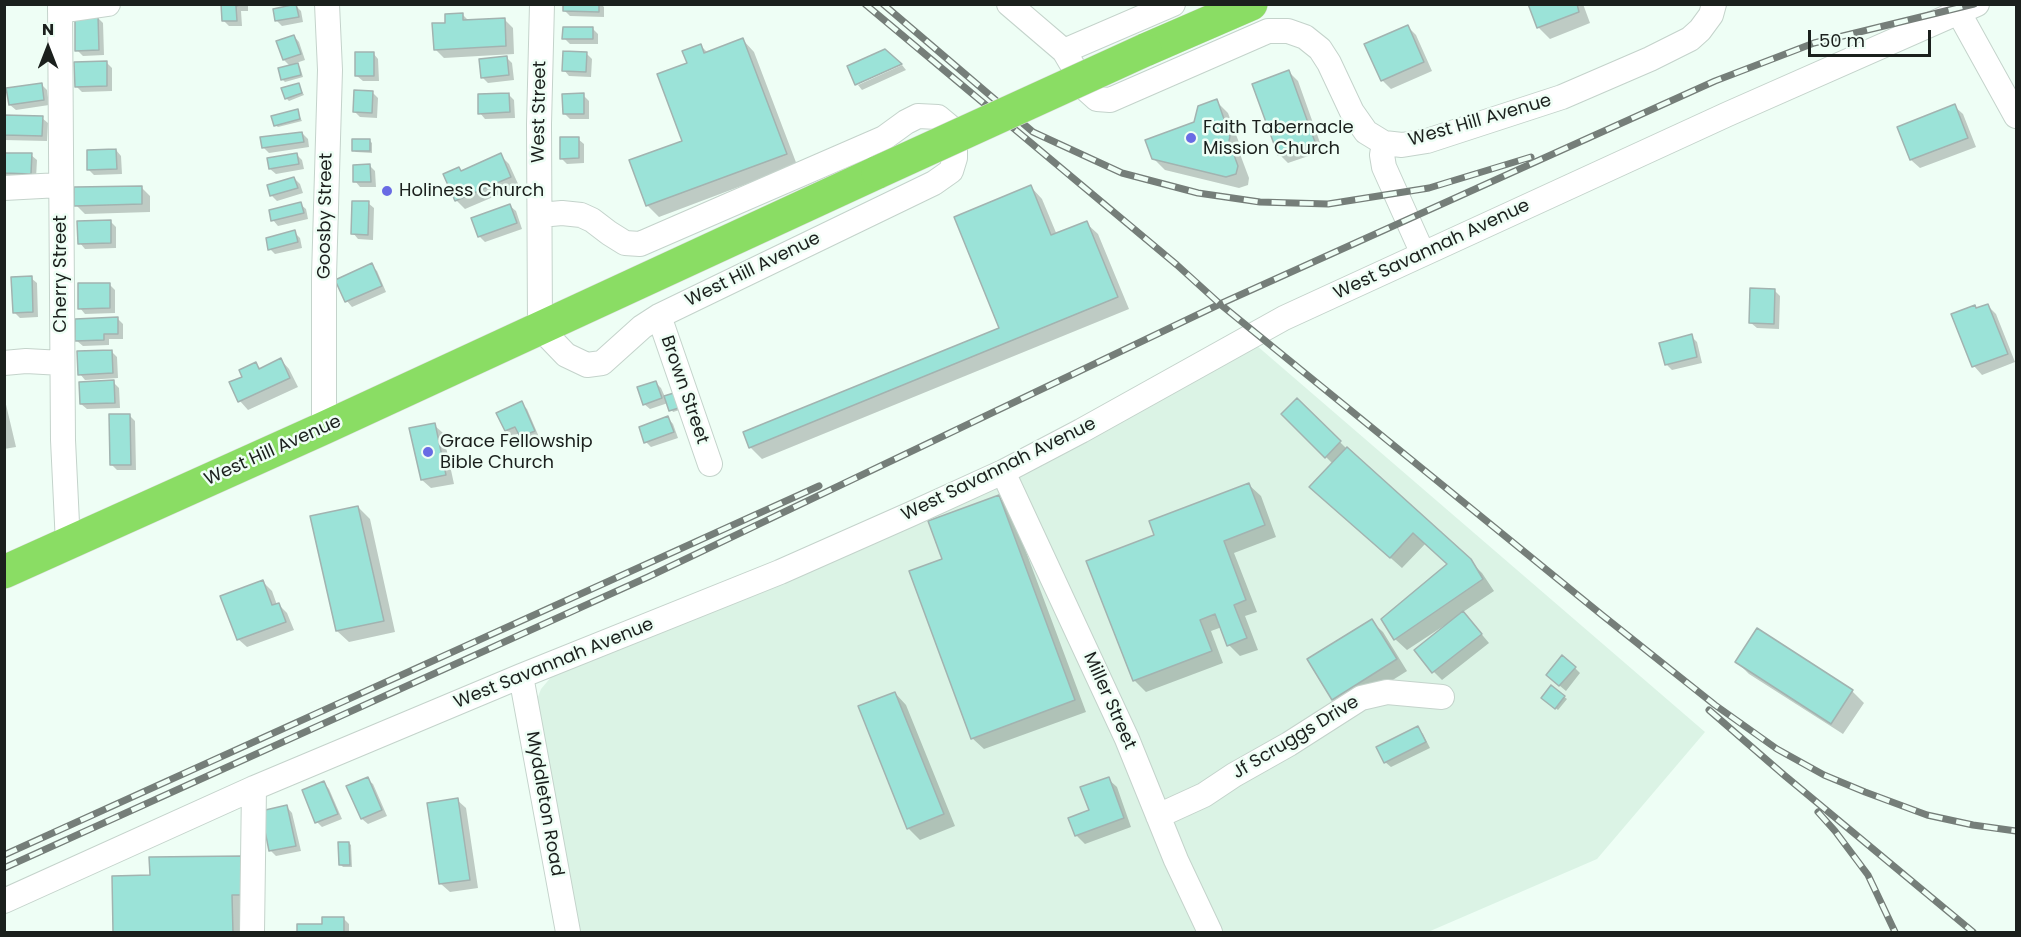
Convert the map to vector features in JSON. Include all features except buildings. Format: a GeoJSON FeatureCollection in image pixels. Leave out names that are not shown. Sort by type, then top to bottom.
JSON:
{"type":"FeatureCollection","features":[{"type":"Feature","properties":{"kind":"highway","name":"West Hill Avenue"},"geometry":{"type":"LineString","coordinates":[[4,572],[324,428],[1145,50],[1251,4]]}},
{"type":"Feature","properties":{"kind":"street"},"geometry":{"type":"LineString","coordinates":[[60,8],[108,4]]}},
{"type":"Feature","properties":{"kind":"street","name":"Goosby Street"},"geometry":{"type":"LineString","coordinates":[[324,428],[324,276],[330,70],[327,4]]}},
{"type":"Feature","properties":{"kind":"street","name":"West Street"},"geometry":{"type":"LineString","coordinates":[[540,328],[542,4]]}},
{"type":"Feature","properties":{"kind":"street","name":"West Hill Avenue"},"geometry":{"type":"LineString","coordinates":[[1009,4],[1064,51],[1087,90],[1097,99],[1110,100],[1268,31],[1288,31],[1305,37],[1320,49],[1329,63],[1352,112],[1366,132],[1384,143],[1402,145],[1427,141],[1563,97],[1690,39],[1711,15],[1714,4]]}},
{"type":"Feature","properties":{"kind":"street"},"geometry":{"type":"LineString","coordinates":[[1064,51],[1173,4]]}},
{"type":"Feature","properties":{"kind":"street","name":"Cherry Street"},"geometry":{"type":"LineString","coordinates":[[60,8],[63,440],[68,544]]}},
{"type":"Feature","properties":{"kind":"street"},"geometry":{"type":"LineString","coordinates":[[1968,9],[2016,116]]}},
{"type":"Feature","properties":{"kind":"street","name":"West Savannah Avenue"},"geometry":{"type":"LineString","coordinates":[[4,901],[254,788],[521,676],[772,575],[1003,472],[1284,318],[1728,114],[1968,9]]}},
{"type":"Feature","properties":{"kind":"street","name":"West Hill Avenue"},"geometry":{"type":"LineString","coordinates":[[540,215],[562,213],[581,215],[625,243],[640,244],[884,138],[918,116],[938,117],[950,128],[955,146],[955,158],[951,171],[934,183],[659,316],[642,327],[602,363],[587,365],[566,355],[540,328]]}},
{"type":"Feature","properties":{"kind":"street"},"geometry":{"type":"LineString","coordinates":[[1384,143],[1382,155],[1384,167],[1423,254]]}},
{"type":"Feature","properties":{"kind":"street"},"geometry":{"type":"LineString","coordinates":[[4,188],[60,185]]}},
{"type":"Feature","properties":{"kind":"street","name":"Brown Street"},"geometry":{"type":"LineString","coordinates":[[659,316],[710,464]]}},
{"type":"Feature","properties":{"kind":"street"},"geometry":{"type":"LineString","coordinates":[[4,363],[26,361],[62,363]]}},
{"type":"Feature","properties":{"kind":"street","name":"Miller Street"},"geometry":{"type":"LineString","coordinates":[[1003,472],[1127,739],[1176,860],[1210,933]]}},
{"type":"Feature","properties":{"kind":"street","name":"Myddleton Road"},"geometry":{"type":"LineString","coordinates":[[521,676],[568,933]]}},
{"type":"Feature","properties":{"kind":"street","name":"Jf Scruggs Drive"},"geometry":{"type":"LineString","coordinates":[[1158,816],[1204,795],[1361,698],[1387,692],[1442,697]]}},
{"type":"Feature","properties":{"kind":"street"},"geometry":{"type":"LineString","coordinates":[[252,933],[254,788]]}},
{"type":"Feature","properties":{"kind":"shaded area"},"geometry":{"type":"Polygon","coordinates":[[[1256,345],[1705,732],[1597,859],[1428,932],[579,932],[536,702],[541,689],[552,676],[1256,345]]]}},
{"type":"Feature","properties":{"kind":"railway"},"geometry":{"type":"LineString","coordinates":[[865,4],[1177,265],[1220,304],[1715,705],[1777,749],[1824,775],[1927,815],[2016,831]]}},
{"type":"Feature","properties":{"kind":"railway"},"geometry":{"type":"LineString","coordinates":[[883,4],[1033,132],[1122,173],[1198,193],[1260,202],[1328,204],[1429,188],[1531,157]]}},
{"type":"Feature","properties":{"kind":"railway"},"geometry":{"type":"LineString","coordinates":[[4,868],[648,577],[1220,304],[1715,81],[1814,43],[1974,4]]}},
{"type":"Feature","properties":{"kind":"railway"},"geometry":{"type":"LineString","coordinates":[[4,855],[819,486]]}},
{"type":"Feature","properties":{"kind":"railway"},"geometry":{"type":"LineString","coordinates":[[1709,710],[1973,932]]}},
{"type":"Feature","properties":{"kind":"railway"},"geometry":{"type":"LineString","coordinates":[[1818,812],[1868,875],[1895,932]]}},
{"type":"Feature","properties":{"kind":"place","name":"Faith Tabernacle Mission Church"},"geometry":{"type":"Point","coordinates":[1191,138]}},
{"type":"Feature","properties":{"kind":"place","name":"Holiness Church"},"geometry":{"type":"Point","coordinates":[387,191]}},
{"type":"Feature","properties":{"kind":"place","name":"Grace Fellowship Bible Church"},"geometry":{"type":"Point","coordinates":[428,452]}}]}
